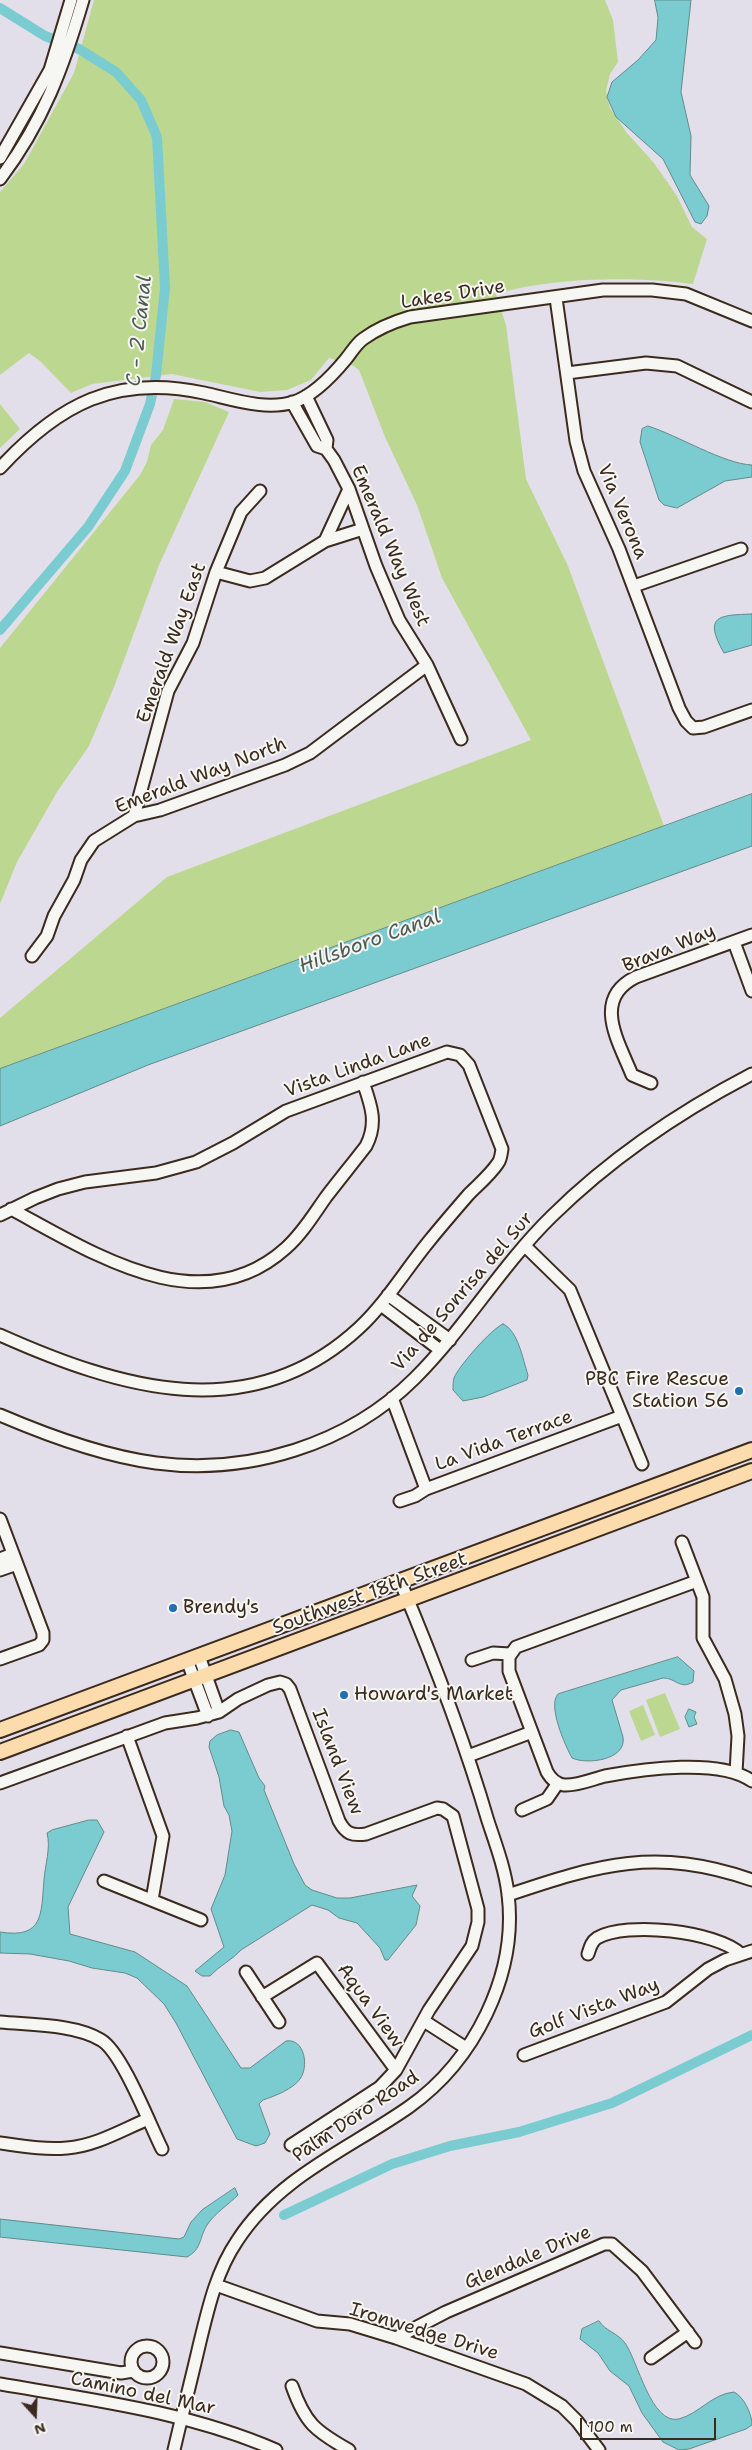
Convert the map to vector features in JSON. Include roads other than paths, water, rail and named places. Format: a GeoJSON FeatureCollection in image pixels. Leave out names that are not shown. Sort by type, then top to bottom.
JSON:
{"type":"FeatureCollection","features":[{"type":"Feature","properties":{"kind":"main road","name":"Southwest 18th Street"},"geometry":{"type":"LineString","coordinates":[[0,1730],[752,1450]]}},
{"type":"Feature","properties":{"kind":"main road","name":"Southwest 18th Street"},"geometry":{"type":"LineString","coordinates":[[0,1752],[752,1471]]}},
{"type":"Feature","properties":{"kind":"street"},"geometry":{"type":"LineString","coordinates":[[69,28],[71,0]]}},
{"type":"Feature","properties":{"kind":"street"},"geometry":{"type":"LineString","coordinates":[[0,179],[4,165],[42,115],[69,28],[83,0]]}},
{"type":"Feature","properties":{"kind":"street"},"geometry":{"type":"LineString","coordinates":[[0,158],[54,72]]}},
{"type":"Feature","properties":{"kind":"street","name":"Lakes Drive"},"geometry":{"type":"LineString","coordinates":[[0,468],[28,438],[65,411],[95,397],[134,388],[173,387],[240,402],[292,402],[306,396],[334,374],[361,340],[387,324],[410,317],[603,290],[652,290],[677,293],[716,304],[752,321]]}},
{"type":"Feature","properties":{"kind":"street","name":"Via Verona"},"geometry":{"type":"LineString","coordinates":[[556,298],[568,372],[576,441],[584,471],[634,586],[679,708],[686,722],[693,728],[704,727],[752,710]]}},
{"type":"Feature","properties":{"kind":"street"},"geometry":{"type":"LineString","coordinates":[[568,372],[646,363],[677,366],[752,402]]}},
{"type":"Feature","properties":{"kind":"street","name":"Emerald Way West"},"geometry":{"type":"LineString","coordinates":[[306,396],[327,440],[326,449]]}},
{"type":"Feature","properties":{"kind":"street","name":"Emerald Way West"},"geometry":{"type":"LineString","coordinates":[[292,402],[317,446],[326,449],[334,460],[349,489],[399,620],[427,665],[461,738]]}},
{"type":"Feature","properties":{"kind":"street"},"geometry":{"type":"LineString","coordinates":[[325,541],[349,489]]}},
{"type":"Feature","properties":{"kind":"street","name":"Emerald Way East"},"geometry":{"type":"LineString","coordinates":[[134,816],[168,691],[193,643],[216,572],[241,512],[260,491]]}},
{"type":"Feature","properties":{"kind":"street"},"geometry":{"type":"LineString","coordinates":[[216,572],[250,581],[265,578],[325,541],[363,529]]}},
{"type":"Feature","properties":{"kind":"street"},"geometry":{"type":"LineString","coordinates":[[634,586],[741,549]]}},
{"type":"Feature","properties":{"kind":"street","name":"Emerald Way North"},"geometry":{"type":"LineString","coordinates":[[32,956],[47,936],[54,916],[74,880],[81,860],[94,841],[134,816],[160,810],[310,753],[427,665]]}},
{"type":"Feature","properties":{"kind":"street","name":"Brava Way"},"geometry":{"type":"LineString","coordinates":[[651,1083],[632,1075],[613,1028],[611,1008],[616,995],[625,984],[636,977],[752,935]]}},
{"type":"Feature","properties":{"kind":"street"},"geometry":{"type":"LineString","coordinates":[[734,942],[752,991]]}},
{"type":"Feature","properties":{"kind":"street","name":"Vista Linda Lane"},"geometry":{"type":"LineString","coordinates":[[0,1215],[12,1208],[68,1187],[156,1173],[196,1162],[233,1143],[286,1111],[440,1053],[460,1055],[469,1065],[502,1149],[499,1162],[448,1218],[381,1305],[345,1340],[303,1367],[264,1382],[214,1391],[189,1391],[148,1386],[80,1366],[0,1335]]}},
{"type":"Feature","properties":{"kind":"street","name":"Via de Sonrisa del Sur"},"geometry":{"type":"LineString","coordinates":[[0,1415],[56,1437],[130,1458],[181,1466],[251,1462],[313,1444],[359,1421],[392,1398],[412,1380],[450,1340],[506,1265],[551,1217],[586,1184],[641,1141],[696,1105],[752,1074]]}},
{"type":"Feature","properties":{"kind":"street"},"geometry":{"type":"LineString","coordinates":[[12,1208],[101,1256],[164,1279],[189,1283],[214,1282],[247,1274],[262,1266],[288,1246],[366,1146],[371,1135],[373,1116],[362,1082]]}},
{"type":"Feature","properties":{"kind":"street"},"geometry":{"type":"LineString","coordinates":[[525,1246],[570,1290],[642,1464]]}},
{"type":"Feature","properties":{"kind":"street"},"geometry":{"type":"LineString","coordinates":[[388,1295],[450,1340]]}},
{"type":"Feature","properties":{"kind":"street"},"geometry":{"type":"LineString","coordinates":[[381,1305],[440,1350]]}},
{"type":"Feature","properties":{"kind":"street","name":"La Vida Terrace"},"geometry":{"type":"LineString","coordinates":[[392,1398],[426,1489]]}},
{"type":"Feature","properties":{"kind":"street","name":"La Vida Terrace"},"geometry":{"type":"LineString","coordinates":[[400,1502],[416,1496],[426,1489],[622,1416]]}},
{"type":"Feature","properties":{"kind":"street"},"geometry":{"type":"LineString","coordinates":[[0,1518],[43,1640],[39,1645],[0,1659]]}},
{"type":"Feature","properties":{"kind":"street"},"geometry":{"type":"LineString","coordinates":[[682,1542],[704,1603],[701,1624],[703,1638],[726,1679],[735,1714],[738,1736],[736,1772]]}},
{"type":"Feature","properties":{"kind":"street"},"geometry":{"type":"LineString","coordinates":[[0,1559],[15,1559]]}},
{"type":"Feature","properties":{"kind":"street"},"geometry":{"type":"LineString","coordinates":[[0,1570],[15,1559]]}},
{"type":"Feature","properties":{"kind":"street","name":"Palm Doro Road"},"geometry":{"type":"LineString","coordinates":[[174,2450],[216,2285],[236,2242],[267,2203],[298,2177],[409,2107],[451,2069],[480,2027],[500,1977],[508,1942],[508,1895],[500,1854],[468,1756],[400,1581]]}},
{"type":"Feature","properties":{"kind":"street"},"geometry":{"type":"LineString","coordinates":[[697,1581],[539,1637],[516,1647],[510,1654],[509,1670],[547,1772],[558,1783],[568,1785],[605,1776],[664,1769],[694,1768],[736,1772],[752,1781]]}},
{"type":"Feature","properties":{"kind":"street"},"geometry":{"type":"LineString","coordinates":[[472,1660],[493,1653],[510,1654]]}},
{"type":"Feature","properties":{"kind":"street"},"geometry":{"type":"LineString","coordinates":[[193,1658],[200,1677],[219,1712]]}},
{"type":"Feature","properties":{"kind":"street"},"geometry":{"type":"LineString","coordinates":[[200,1677],[208,1716]]}},
{"type":"Feature","properties":{"kind":"street","name":"Island View"},"geometry":{"type":"LineString","coordinates":[[0,1783],[165,1723],[208,1716],[219,1712],[250,1692],[280,1682],[286,1684],[339,1821],[347,1833],[354,1836],[366,1834],[437,1808],[443,1809],[453,1816],[476,1897],[478,1922],[472,1946],[424,2021],[396,2070],[380,2087],[291,2145]]}},
{"type":"Feature","properties":{"kind":"street"},"geometry":{"type":"LineString","coordinates":[[468,1756],[532,1732]]}},
{"type":"Feature","properties":{"kind":"street"},"geometry":{"type":"LineString","coordinates":[[127,1736],[163,1836],[152,1900]]}},
{"type":"Feature","properties":{"kind":"street"},"geometry":{"type":"LineString","coordinates":[[522,1810],[547,1799],[558,1783]]}},
{"type":"Feature","properties":{"kind":"street"},"geometry":{"type":"LineString","coordinates":[[508,1895],[588,1869],[632,1862],[659,1861],[704,1866],[752,1880]]}},
{"type":"Feature","properties":{"kind":"street"},"geometry":{"type":"LineString","coordinates":[[104,1881],[201,1920]]}},
{"type":"Feature","properties":{"kind":"street"},"geometry":{"type":"LineString","coordinates":[[588,1954],[592,1943],[598,1938],[624,1932],[664,1930],[717,1940],[746,1952]]}},
{"type":"Feature","properties":{"kind":"street","name":"Golf Vista Way"},"geometry":{"type":"LineString","coordinates":[[524,2055],[666,2002],[708,1969],[746,1952]]}},
{"type":"Feature","properties":{"kind":"street","name":"Aqua View"},"geometry":{"type":"LineString","coordinates":[[262,1997],[317,1963],[396,2070]]}},
{"type":"Feature","properties":{"kind":"street"},"geometry":{"type":"LineString","coordinates":[[246,1972],[279,2022]]}},
{"type":"Feature","properties":{"kind":"street"},"geometry":{"type":"LineString","coordinates":[[424,2021],[466,2048]]}},
{"type":"Feature","properties":{"kind":"street"},"geometry":{"type":"LineString","coordinates":[[0,2022],[77,2030],[103,2041],[115,2054],[162,2149]]}},
{"type":"Feature","properties":{"kind":"street"},"geometry":{"type":"LineString","coordinates":[[0,2143],[45,2149],[68,2148],[98,2140],[148,2119]]}},
{"type":"Feature","properties":{"kind":"street","name":"Glendale Drive"},"geometry":{"type":"LineString","coordinates":[[396,2338],[446,2312],[604,2244],[612,2244],[642,2271],[692,2337],[651,2358]]}},
{"type":"Feature","properties":{"kind":"street","name":"Ironwedge Drive"},"geometry":{"type":"LineString","coordinates":[[216,2285],[317,2321],[350,2324],[505,2376],[539,2391],[562,2406],[577,2421],[599,2450]]}},
{"type":"Feature","properties":{"kind":"street"},"geometry":{"type":"LineString","coordinates":[[0,2353],[121,2373],[133,2371]]}},
{"type":"Feature","properties":{"kind":"street","name":"Camino del Mar"},"geometry":{"type":"LineString","coordinates":[[0,2384],[181,2417],[222,2429],[276,2450]]}},
{"type":"Feature","properties":{"kind":"street"},"geometry":{"type":"LineString","coordinates":[[292,2386],[300,2408],[318,2431],[349,2450]]}},
{"type":"Feature","properties":{"kind":"water"},"geometry":{"type":"Polygon","coordinates":[[[655,0],[691,0],[681,92],[691,136],[690,175],[709,206],[707,216],[701,224],[695,222],[663,159],[616,117],[607,97],[612,82],[638,60],[656,40],[658,18],[655,0]]]}},
{"type":"Feature","properties":{"kind":"water"},"geometry":{"type":"Polygon","coordinates":[[[648,426],[714,455],[752,465],[752,477],[725,481],[677,508],[664,505],[659,500],[640,442],[642,429],[648,426]]]}},
{"type":"Feature","properties":{"kind":"water"},"geometry":{"type":"Polygon","coordinates":[[[752,614],[752,645],[724,653],[715,631],[717,620],[730,615],[752,614]]]}},
{"type":"Feature","properties":{"kind":"water","name":"Hillsboro Canal"},"geometry":{"type":"Polygon","coordinates":[[[752,794],[752,846],[148,1065],[0,1126],[0,1069],[752,794]]]}},
{"type":"Feature","properties":{"kind":"water"},"geometry":{"type":"Polygon","coordinates":[[[503,1324],[513,1332],[516,1339],[528,1375],[527,1380],[483,1397],[463,1401],[453,1390],[454,1378],[476,1348],[503,1324]]]}},
{"type":"Feature","properties":{"kind":"water"},"geometry":{"type":"Polygon","coordinates":[[[678,1657],[694,1671],[693,1682],[685,1685],[663,1678],[621,1690],[612,1700],[623,1737],[623,1745],[619,1751],[605,1759],[587,1761],[572,1758],[556,1716],[555,1699],[558,1694],[678,1657]]]}},
{"type":"Feature","properties":{"kind":"water"},"geometry":{"type":"Polygon","coordinates":[[[689,1709],[696,1712],[694,1717],[697,1724],[689,1727],[685,1717],[689,1709]]]}},
{"type":"Feature","properties":{"kind":"water"},"geometry":{"type":"Polygon","coordinates":[[[231,1730],[239,1732],[259,1778],[265,1786],[264,1790],[294,1864],[305,1885],[312,1890],[337,1898],[350,1898],[417,1885],[412,1896],[420,1906],[416,1925],[388,1960],[385,1960],[380,1948],[357,1923],[339,1918],[328,1910],[312,1905],[241,1950],[210,1976],[202,1976],[195,1971],[224,1947],[211,1909],[225,1875],[232,1831],[229,1815],[224,1806],[219,1777],[209,1747],[210,1741],[217,1735],[231,1730]]]}},
{"type":"Feature","properties":{"kind":"water"},"geometry":{"type":"Polygon","coordinates":[[[89,1820],[97,1820],[104,1832],[68,1907],[70,1934],[135,1952],[187,1986],[241,2068],[250,2068],[286,2041],[292,2041],[297,2044],[304,2054],[303,2074],[297,2083],[263,2100],[259,2104],[270,2134],[265,2143],[256,2146],[237,2139],[176,2023],[164,2004],[137,1978],[125,1973],[92,1968],[69,1961],[30,1954],[0,1953],[0,1932],[25,1932],[32,1928],[37,1921],[42,1903],[48,1851],[47,1833],[89,1820]]]}},
{"type":"Feature","properties":{"kind":"water"},"geometry":{"type":"Polygon","coordinates":[[[235,2188],[238,2195],[210,2221],[204,2230],[198,2247],[187,2257],[0,2237],[0,2219],[179,2239],[184,2237],[191,2222],[202,2210],[235,2188]]]}},
{"type":"Feature","properties":{"kind":"water"},"geometry":{"type":"Polygon","coordinates":[[[599,2321],[625,2343],[653,2402],[669,2418],[679,2419],[693,2413],[719,2396],[734,2392],[738,2394],[747,2406],[752,2425],[746,2429],[689,2449],[679,2450],[663,2442],[642,2413],[629,2386],[610,2371],[598,2353],[580,2339],[582,2329],[599,2321]]]}},
{"type":"Feature","properties":{"kind":"waterway","name":"C - 2 Canal"},"geometry":{"type":"LineString","coordinates":[[0,8],[45,36],[79,49],[116,72],[141,100],[157,137],[165,288],[156,375],[150,404],[125,471],[88,527],[0,630]]}},
{"type":"Feature","properties":{"kind":"waterway"},"geometry":{"type":"LineString","coordinates":[[284,2215],[392,2164],[450,2146],[519,2132],[612,2103],[752,2035]]}},
{"type":"Feature","properties":{"kind":"place","name":"PBC Fire Rescue Station 56"},"geometry":{"type":"Point","coordinates":[739,1391]}},
{"type":"Feature","properties":{"kind":"place","name":"Brendy's"},"geometry":{"type":"Point","coordinates":[173,1608]}},
{"type":"Feature","properties":{"kind":"place","name":"Howard's Market"},"geometry":{"type":"Point","coordinates":[344,1695]}}]}
